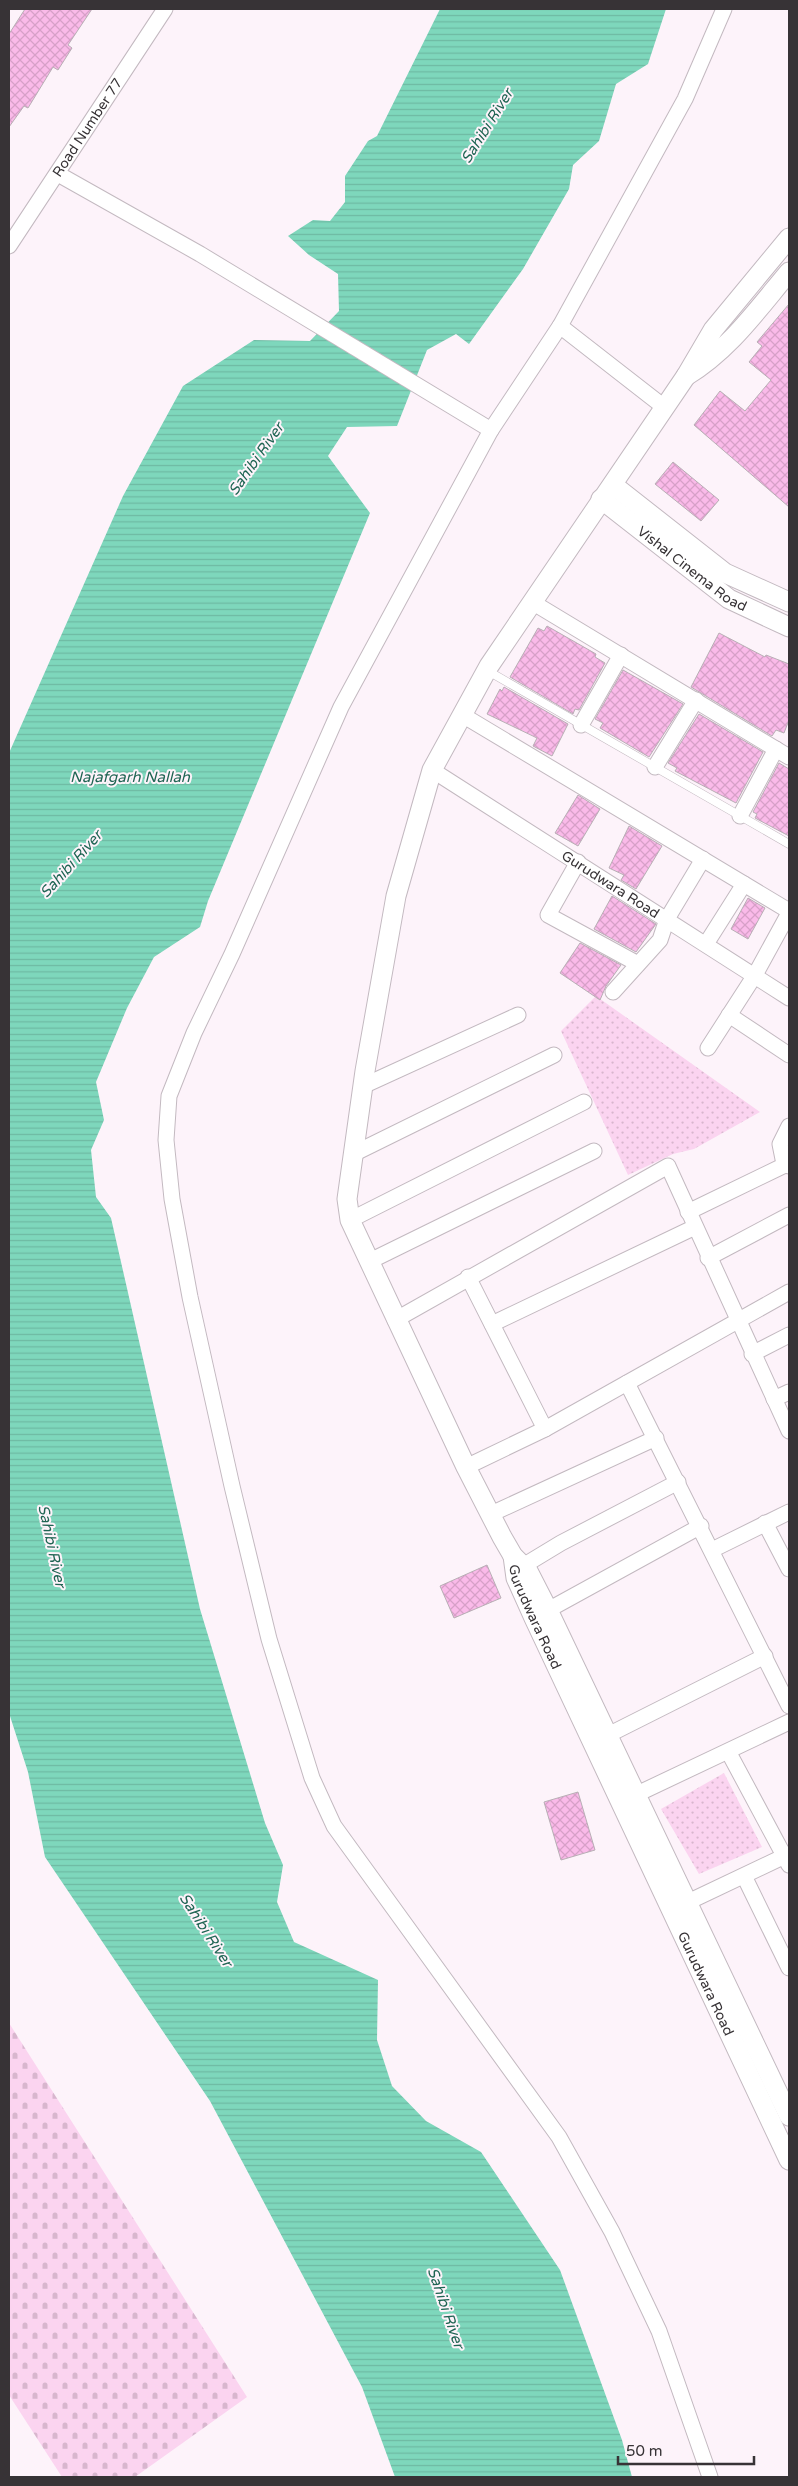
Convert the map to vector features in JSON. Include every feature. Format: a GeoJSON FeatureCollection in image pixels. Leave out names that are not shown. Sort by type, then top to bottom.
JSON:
{"type":"FeatureCollection","features":[{"type":"Feature","properties":{"kind":"street","name":"Road Number 77"},"geometry":{"type":"LineString","coordinates":[[9,246],[165,9]]}},
{"type":"Feature","properties":{"kind":"street"},"geometry":{"type":"LineString","coordinates":[[710,2477],[658,2331],[612,2232],[559,2136],[334,1826],[312,1778],[270,1639],[232,1486],[190,1297],[172,1199],[166,1140],[169,1096],[194,1033],[236,944],[341,707],[491,430],[560,326],[686,99],[724,9]]}},
{"type":"Feature","properties":{"kind":"street"},"geometry":{"type":"LineString","coordinates":[[58,174],[200,254],[491,430]]}},
{"type":"Feature","properties":{"kind":"street"},"geometry":{"type":"LineString","coordinates":[[678,1482],[554,1547],[518,1561],[466,1467],[395,1320],[350,1220],[347,1199],[363,1086],[396,896],[432,770],[464,716],[487,671],[686,376],[713,330],[789,238]]}},
{"type":"Feature","properties":{"kind":"street"},"geometry":{"type":"LineString","coordinates":[[686,376],[708,363],[728,345],[789,272]]}},
{"type":"Feature","properties":{"kind":"street"},"geometry":{"type":"LineString","coordinates":[[560,326],[664,407]]}},
{"type":"Feature","properties":{"kind":"street","name":"Vishal Cinema Road"},"geometry":{"type":"LineString","coordinates":[[607,492],[725,573],[789,602]]}},
{"type":"Feature","properties":{"kind":"street","name":"Vishal Cinema Road"},"geometry":{"type":"LineString","coordinates":[[607,492],[729,599],[789,627]]}},
{"type":"Feature","properties":{"kind":"street"},"geometry":{"type":"LineString","coordinates":[[532,602],[783,753],[740,816]]}},
{"type":"Feature","properties":{"kind":"street"},"geometry":{"type":"LineString","coordinates":[[581,725],[621,655]]}},
{"type":"Feature","properties":{"kind":"street"},"geometry":{"type":"LineString","coordinates":[[655,767],[696,700]]}},
{"type":"Feature","properties":{"kind":"street"},"geometry":{"type":"LineString","coordinates":[[464,716],[789,912],[755,975],[708,1048]]}},
{"type":"Feature","properties":{"kind":"street","name":"Gurudwara Road"},"geometry":{"type":"LineString","coordinates":[[432,770],[789,998]]}},
{"type":"Feature","properties":{"kind":"street"},"geometry":{"type":"LineString","coordinates":[[613,992],[660,940],[667,919],[703,859]]}},
{"type":"Feature","properties":{"kind":"street"},"geometry":{"type":"LineString","coordinates":[[578,862],[548,915],[638,964]]}},
{"type":"Feature","properties":{"kind":"street"},"geometry":{"type":"LineString","coordinates":[[706,944],[744,884]]}},
{"type":"Feature","properties":{"kind":"street"},"geometry":{"type":"LineString","coordinates":[[363,1086],[518,1015]]}},
{"type":"Feature","properties":{"kind":"street"},"geometry":{"type":"LineString","coordinates":[[729,1015],[789,1055]]}},
{"type":"Feature","properties":{"kind":"street"},"geometry":{"type":"LineString","coordinates":[[353,1154],[554,1055]]}},
{"type":"Feature","properties":{"kind":"street"},"geometry":{"type":"LineString","coordinates":[[350,1220],[584,1102]]}},
{"type":"Feature","properties":{"kind":"street"},"geometry":{"type":"LineString","coordinates":[[688,1212],[788,1165],[783,1159],[780,1144],[789,1126]]}},
{"type":"Feature","properties":{"kind":"street"},"geometry":{"type":"LineString","coordinates":[[368,1262],[594,1152]]}},
{"type":"Feature","properties":{"kind":"street"},"geometry":{"type":"LineString","coordinates":[[395,1320],[468,1277],[668,1166],[708,1258],[740,1321],[752,1354],[789,1431]]}},
{"type":"Feature","properties":{"kind":"street"},"geometry":{"type":"LineString","coordinates":[[708,1258],[789,1215]]}},
{"type":"Feature","properties":{"kind":"street"},"geometry":{"type":"LineString","coordinates":[[492,1324],[695,1227]]}},
{"type":"Feature","properties":{"kind":"street"},"geometry":{"type":"LineString","coordinates":[[468,1277],[544,1429]]}},
{"type":"Feature","properties":{"kind":"street"},"geometry":{"type":"LineString","coordinates":[[466,1467],[544,1429],[789,1292]]}},
{"type":"Feature","properties":{"kind":"street"},"geometry":{"type":"LineString","coordinates":[[752,1354],[789,1335]]}},
{"type":"Feature","properties":{"kind":"street"},"geometry":{"type":"LineString","coordinates":[[627,1383],[789,1706]]}},
{"type":"Feature","properties":{"kind":"street"},"geometry":{"type":"LineString","coordinates":[[774,1399],[789,1392]]}},
{"type":"Feature","properties":{"kind":"street"},"geometry":{"type":"LineString","coordinates":[[491,1514],[656,1438]]}},
{"type":"Feature","properties":{"kind":"street"},"geometry":{"type":"LineString","coordinates":[[712,1550],[789,1512]]}},
{"type":"Feature","properties":{"kind":"street"},"geometry":{"type":"LineString","coordinates":[[766,1522],[789,1569]]}},
{"type":"Feature","properties":{"kind":"street"},"geometry":{"type":"LineString","coordinates":[[548,1610],[700,1526]]}},
{"type":"Feature","properties":{"kind":"street","name":"Gurudwara Road"},"geometry":{"type":"LineString","coordinates":[[518,1561],[528,1570],[548,1610],[789,2116]]}},
{"type":"Feature","properties":{"kind":"street","name":"Gurudwara Road"},"geometry":{"type":"LineString","coordinates":[[518,1561],[516,1578],[534,1618],[784,2137],[789,2160]]}},
{"type":"Feature","properties":{"kind":"street"},"geometry":{"type":"LineString","coordinates":[[608,1735],[765,1656]]}},
{"type":"Feature","properties":{"kind":"street"},"geometry":{"type":"LineString","coordinates":[[635,1795],[729,1753],[789,1722]]}},
{"type":"Feature","properties":{"kind":"street"},"geometry":{"type":"LineString","coordinates":[[688,1902],[788,1858],[729,1753]]}},
{"type":"Feature","properties":{"kind":"street"},"geometry":{"type":"LineString","coordinates":[[744,1876],[789,1968]]}},
{"type":"Feature","properties":{"kind":"lane"},"geometry":{"type":"LineString","coordinates":[[487,671],[789,844]]}},
{"type":"Feature","properties":{"kind":"green space"},"geometry":{"type":"Polygon","coordinates":[[[596,996],[760,1112],[694,1149],[673,1154],[628,1175],[561,1031],[596,996]]]}},
{"type":"Feature","properties":{"kind":"green space"},"geometry":{"type":"Polygon","coordinates":[[[724,1773],[762,1847],[699,1874],[661,1809],[724,1773]]]}},
{"type":"Feature","properties":{"kind":"green space"},"geometry":{"type":"Polygon","coordinates":[[[9,2023],[247,2397],[135,2477],[62,2477],[9,2395],[9,2023]]]}},
{"type":"Feature","properties":{"kind":"water","name":"Najafgarh Nallah"},"geometry":{"type":"Polygon","coordinates":[[[440,9],[666,9],[648,64],[616,84],[599,141],[573,165],[569,189],[523,269],[469,344],[456,334],[427,350],[397,426],[347,427],[328,456],[370,513],[208,901],[200,927],[154,957],[127,1008],[96,1082],[104,1120],[91,1150],[96,1197],[111,1218],[200,1609],[265,1823],[283,1865],[277,1902],[294,1942],[378,1980],[377,2040],[392,2086],[426,2121],[481,2152],[560,2270],[622,2440],[632,2477],[395,2477],[362,2387],[210,2101],[45,1857],[28,1772],[9,1713],[9,753],[123,496],[183,386],[254,340],[310,341],[339,311],[338,274],[309,255],[288,236],[313,220],[330,221],[345,202],[345,176],[368,141],[377,136],[440,9]]]}},
{"type":"Feature","properties":{"kind":"building"},"geometry":{"type":"Polygon","coordinates":[[[25,9],[92,9],[68,45],[72,48],[58,70],[53,67],[28,108],[24,106],[9,127],[9,34],[25,9]]]}},
{"type":"Feature","properties":{"kind":"building"},"geometry":{"type":"Polygon","coordinates":[[[789,304],[789,507],[694,425],[720,391],[745,411],[771,380],[749,362],[762,346],[757,342],[789,304]]]}},
{"type":"Feature","properties":{"kind":"building"},"geometry":{"type":"Polygon","coordinates":[[[673,462],[719,500],[701,521],[655,484],[673,462]]]}},
{"type":"Feature","properties":{"kind":"building"},"geometry":{"type":"Polygon","coordinates":[[[547,626],[596,654],[595,657],[605,663],[579,710],[575,709],[573,714],[510,677],[538,628],[544,631],[547,626]]]}},
{"type":"Feature","properties":{"kind":"building"},"geometry":{"type":"Polygon","coordinates":[[[719,633],[765,657],[766,655],[789,664],[789,720],[784,733],[776,730],[772,736],[691,687],[719,633]]]}},
{"type":"Feature","properties":{"kind":"building"},"geometry":{"type":"Polygon","coordinates":[[[623,670],[683,704],[649,757],[600,728],[603,723],[595,719],[623,670]]]}},
{"type":"Feature","properties":{"kind":"building"},"geometry":{"type":"Polygon","coordinates":[[[504,687],[568,724],[552,756],[533,746],[537,738],[487,714],[500,689],[502,691],[504,687]]]}},
{"type":"Feature","properties":{"kind":"building"},"geometry":{"type":"Polygon","coordinates":[[[699,714],[763,752],[736,803],[675,771],[677,768],[668,763],[699,714]]]}},
{"type":"Feature","properties":{"kind":"building"},"geometry":{"type":"Polygon","coordinates":[[[779,763],[789,769],[789,836],[755,818],[757,814],[753,812],[779,763]]]}},
{"type":"Feature","properties":{"kind":"building"},"geometry":{"type":"Polygon","coordinates":[[[578,795],[600,809],[578,846],[555,833],[578,795]]]}},
{"type":"Feature","properties":{"kind":"building"},"geometry":{"type":"Polygon","coordinates":[[[629,826],[662,846],[636,889],[621,880],[624,875],[609,868],[629,826]]]}},
{"type":"Feature","properties":{"kind":"building"},"geometry":{"type":"Polygon","coordinates":[[[612,896],[656,924],[636,952],[594,929],[612,896]]]}},
{"type":"Feature","properties":{"kind":"building"},"geometry":{"type":"Polygon","coordinates":[[[748,898],[765,908],[748,939],[731,929],[748,898]]]}},
{"type":"Feature","properties":{"kind":"building"},"geometry":{"type":"Polygon","coordinates":[[[580,943],[621,965],[606,986],[600,1000],[560,973],[580,943]]]}},
{"type":"Feature","properties":{"kind":"building"},"geometry":{"type":"Polygon","coordinates":[[[487,1565],[501,1598],[454,1618],[440,1586],[487,1565]]]}},
{"type":"Feature","properties":{"kind":"building"},"geometry":{"type":"Polygon","coordinates":[[[578,1792],[595,1850],[561,1860],[544,1802],[578,1792]]]}},
{"type":"Feature","properties":{"kind":"water label","name":"Sahibi River"},"geometry":{"type":"Point","coordinates":[487,126]}},
{"type":"Feature","properties":{"kind":"water label","name":"Sahibi River"},"geometry":{"type":"Point","coordinates":[256,459]}},
{"type":"Feature","properties":{"kind":"water label","name":"Sahibi River"},"geometry":{"type":"Point","coordinates":[71,864]}},
{"type":"Feature","properties":{"kind":"water label","name":"Sahibi River"},"geometry":{"type":"Point","coordinates":[52,1546]}},
{"type":"Feature","properties":{"kind":"water label","name":"Sahibi River"},"geometry":{"type":"Point","coordinates":[206,1930]}},
{"type":"Feature","properties":{"kind":"water label","name":"Sahibi River"},"geometry":{"type":"Point","coordinates":[446,2308]}}]}
